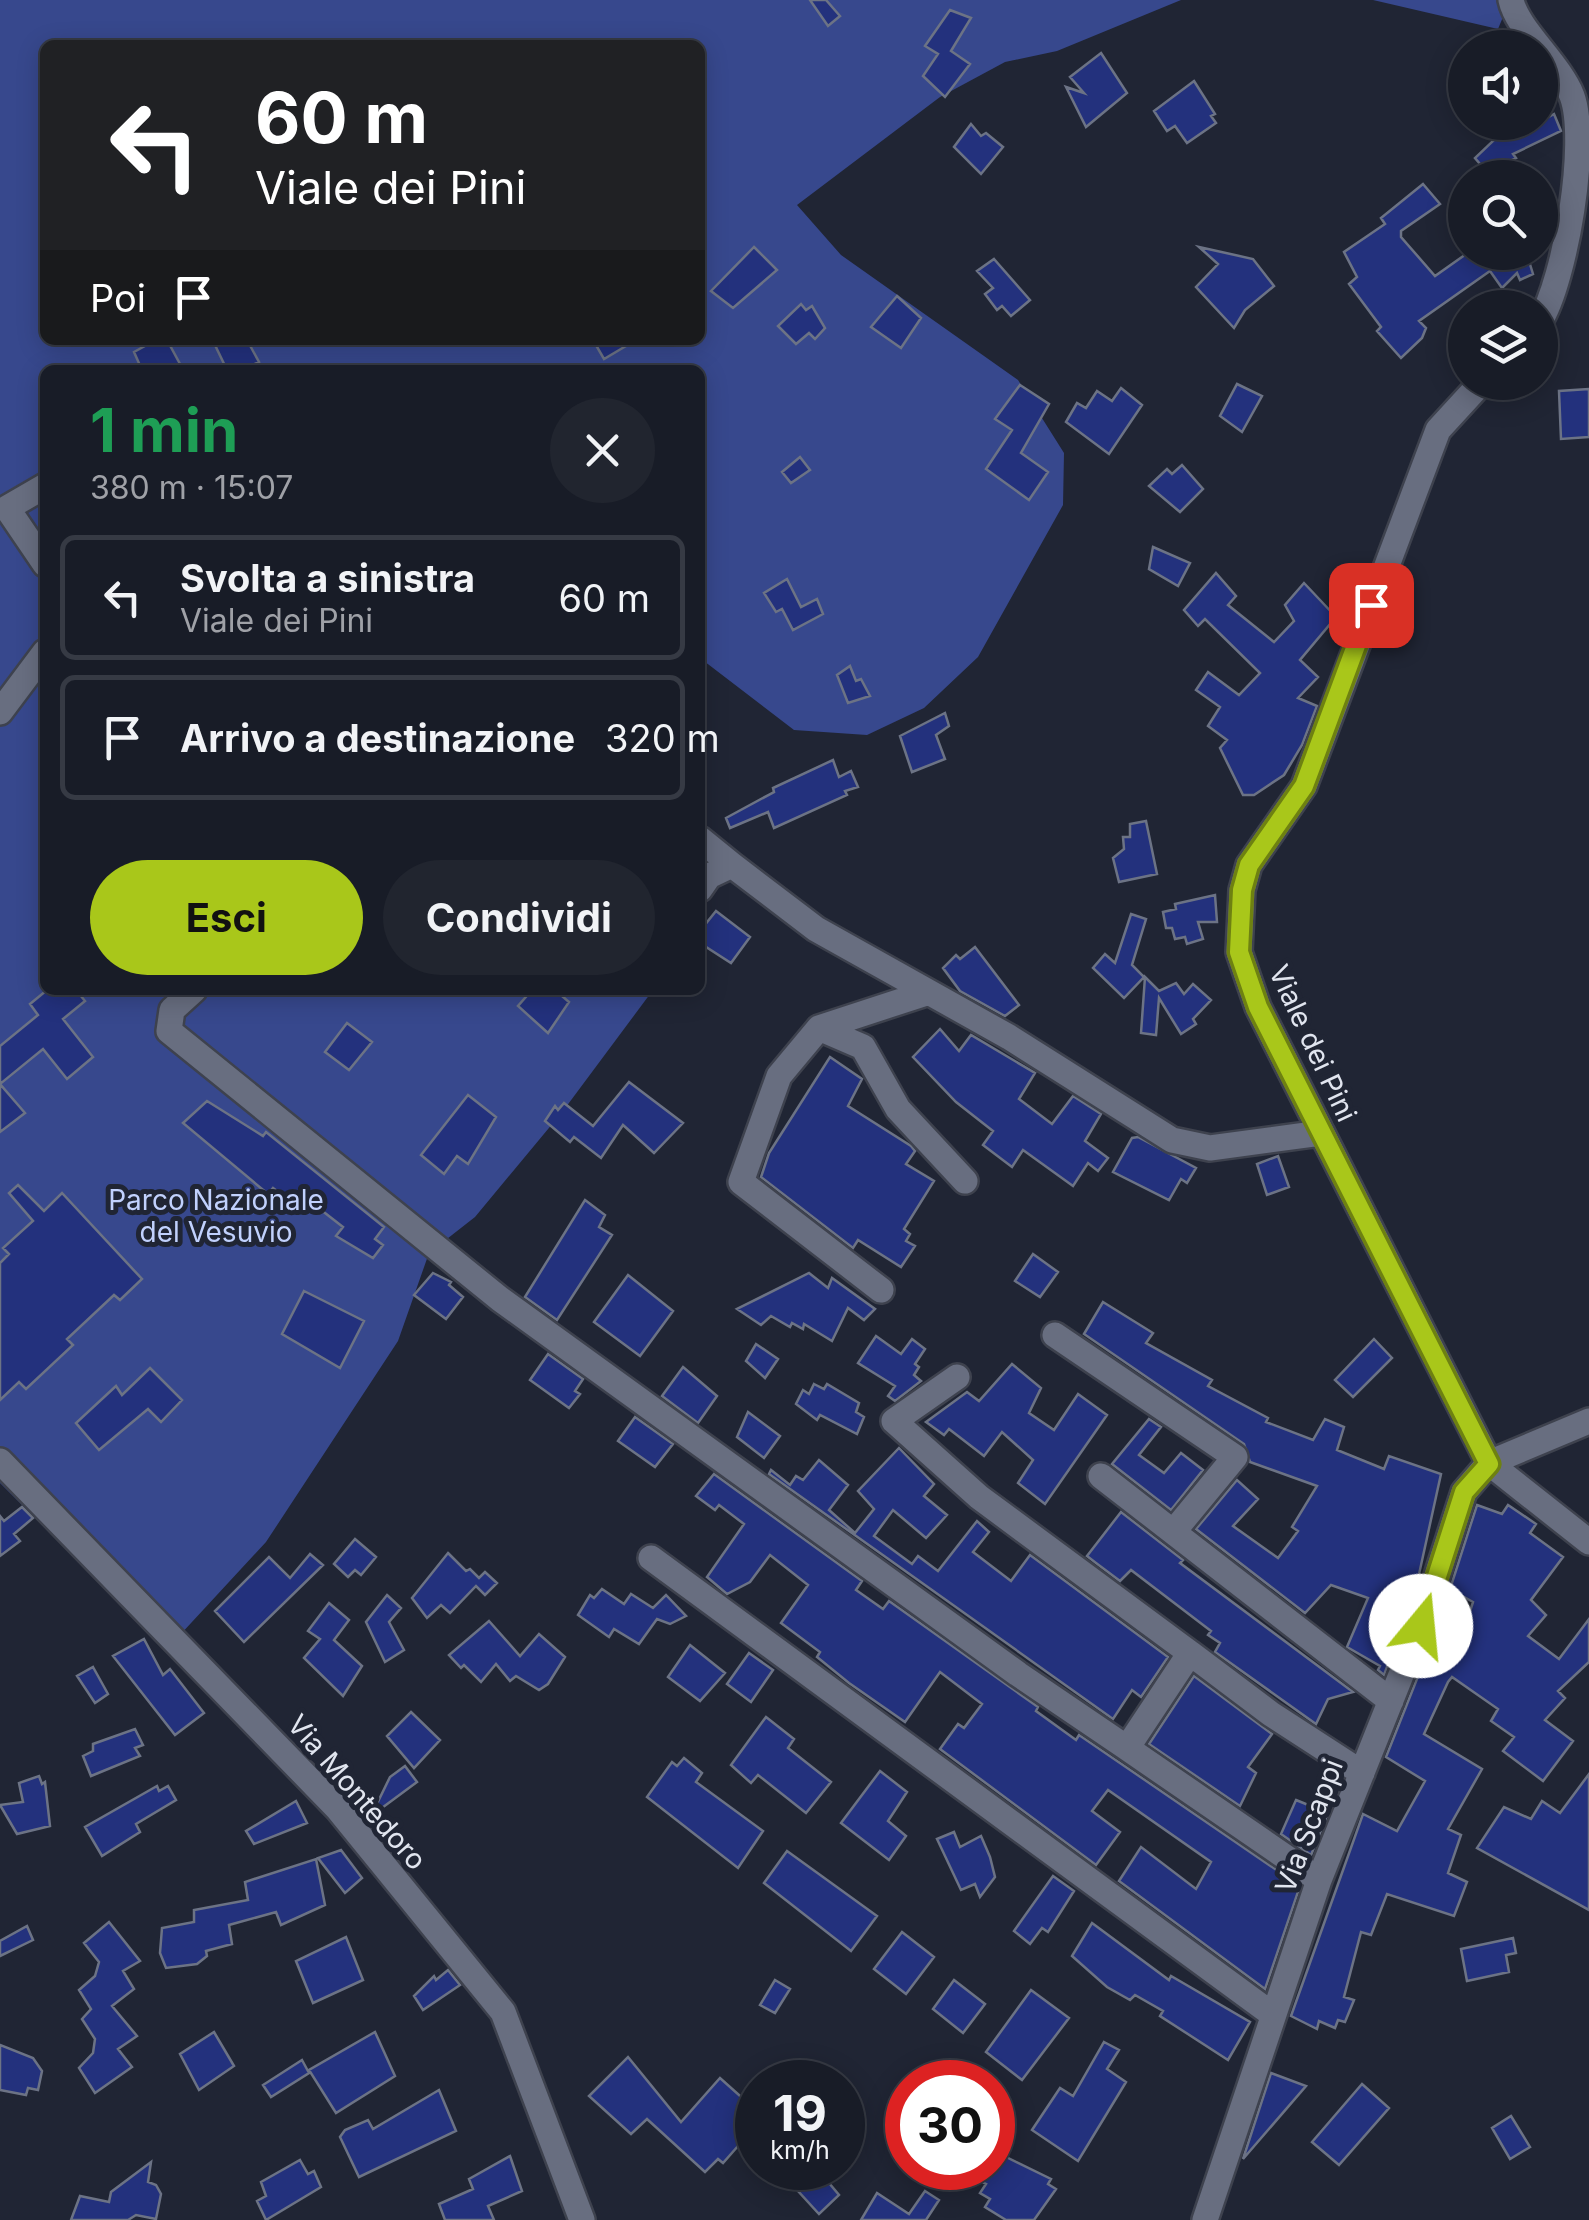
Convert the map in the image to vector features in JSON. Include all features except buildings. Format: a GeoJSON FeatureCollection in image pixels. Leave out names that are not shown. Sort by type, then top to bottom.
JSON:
{"type":"FeatureCollection","features":[{"type":"Feature","properties":{"kind":"street"},"geometry":{"type":"LineString","coordinates":[[1510,0],[1559,70],[1574,99],[1577,124],[1568,221],[1552,290]]}},
{"type":"Feature","properties":{"kind":"street","name":"Viale dei Pini"},"geometry":{"type":"LineString","coordinates":[[1466,400],[1438,430],[1304,786],[1249,865],[1242,890],[1239,952],[1258,1007],[1489,1464]]}},
{"type":"Feature","properties":{"kind":"street"},"geometry":{"type":"LineString","coordinates":[[40,489],[6,508],[40,557]]}},
{"type":"Feature","properties":{"kind":"street"},"geometry":{"type":"LineString","coordinates":[[0,712],[40,659]]}},
{"type":"Feature","properties":{"kind":"street"},"geometry":{"type":"LineString","coordinates":[[705,843],[816,929],[1009,1037],[1190,1148],[1321,1132]]}},
{"type":"Feature","properties":{"kind":"street"},"geometry":{"type":"LineString","coordinates":[[705,881],[732,865]]}},
{"type":"Feature","properties":{"kind":"street"},"geometry":{"type":"LineString","coordinates":[[881,1290],[740,1182],[779,1076],[819,1028],[926,993]]}},
{"type":"Feature","properties":{"kind":"street"},"geometry":{"type":"LineString","coordinates":[[188,995],[172,1010],[169,1032],[500,1299],[970,1640],[1319,1880]]}},
{"type":"Feature","properties":{"kind":"street"},"geometry":{"type":"LineString","coordinates":[[819,1028],[863,1047],[898,1108],[965,1181]]}},
{"type":"Feature","properties":{"kind":"street"},"geometry":{"type":"LineString","coordinates":[[1054,1335],[1235,1457],[1174,1531]]}},
{"type":"Feature","properties":{"kind":"street"},"geometry":{"type":"LineString","coordinates":[[957,1377],[894,1421],[979,1497],[1271,1714],[1362,1772]]}},
{"type":"Feature","properties":{"kind":"street"},"geometry":{"type":"LineString","coordinates":[[1589,1421],[1489,1464],[1589,1542]]}},
{"type":"Feature","properties":{"kind":"street","name":"Via Montedoro"},"geometry":{"type":"LineString","coordinates":[[0,1461],[338,1809],[503,2012],[582,2220]]}},
{"type":"Feature","properties":{"kind":"street","name":"Via Scappi"},"geometry":{"type":"LineString","coordinates":[[1204,2220],[1319,1880],[1421,1626],[1464,1492],[1489,1464]]}},
{"type":"Feature","properties":{"kind":"street"},"geometry":{"type":"LineString","coordinates":[[1101,1476],[1391,1701]]}},
{"type":"Feature","properties":{"kind":"street"},"geometry":{"type":"LineString","coordinates":[[650,1558],[1273,2015]]}},
{"type":"Feature","properties":{"kind":"street"},"geometry":{"type":"LineString","coordinates":[[1128,1748],[1190,1653]]}},
{"type":"Feature","properties":{"kind":"green space","name":"Parco Nazionale del Vesuvio"},"geometry":{"type":"Polygon","coordinates":[[[0,0],[1181,0],[1057,51],[1005,62],[940,97],[797,205],[841,255],[1018,380],[1064,453],[1063,505],[978,657],[924,708],[867,735],[794,730],[705,662],[705,365],[40,365],[40,995],[649,995],[563,1111],[475,1217],[429,1253],[398,1341],[266,1542],[167,1649],[0,1483],[0,0]]]}},
{"type":"Feature","properties":{"kind":"green space"},"geometry":{"type":"Polygon","coordinates":[[[1373,0],[1510,0],[1498,29],[1373,0]]]}},
{"type":"Feature","properties":{"kind":"route"},"geometry":{"type":"LineString","coordinates":[[1371,605],[1304,786],[1249,865],[1238,918],[1239,952],[1258,1007],[1489,1464],[1464,1492],[1421,1626]]}}]}
